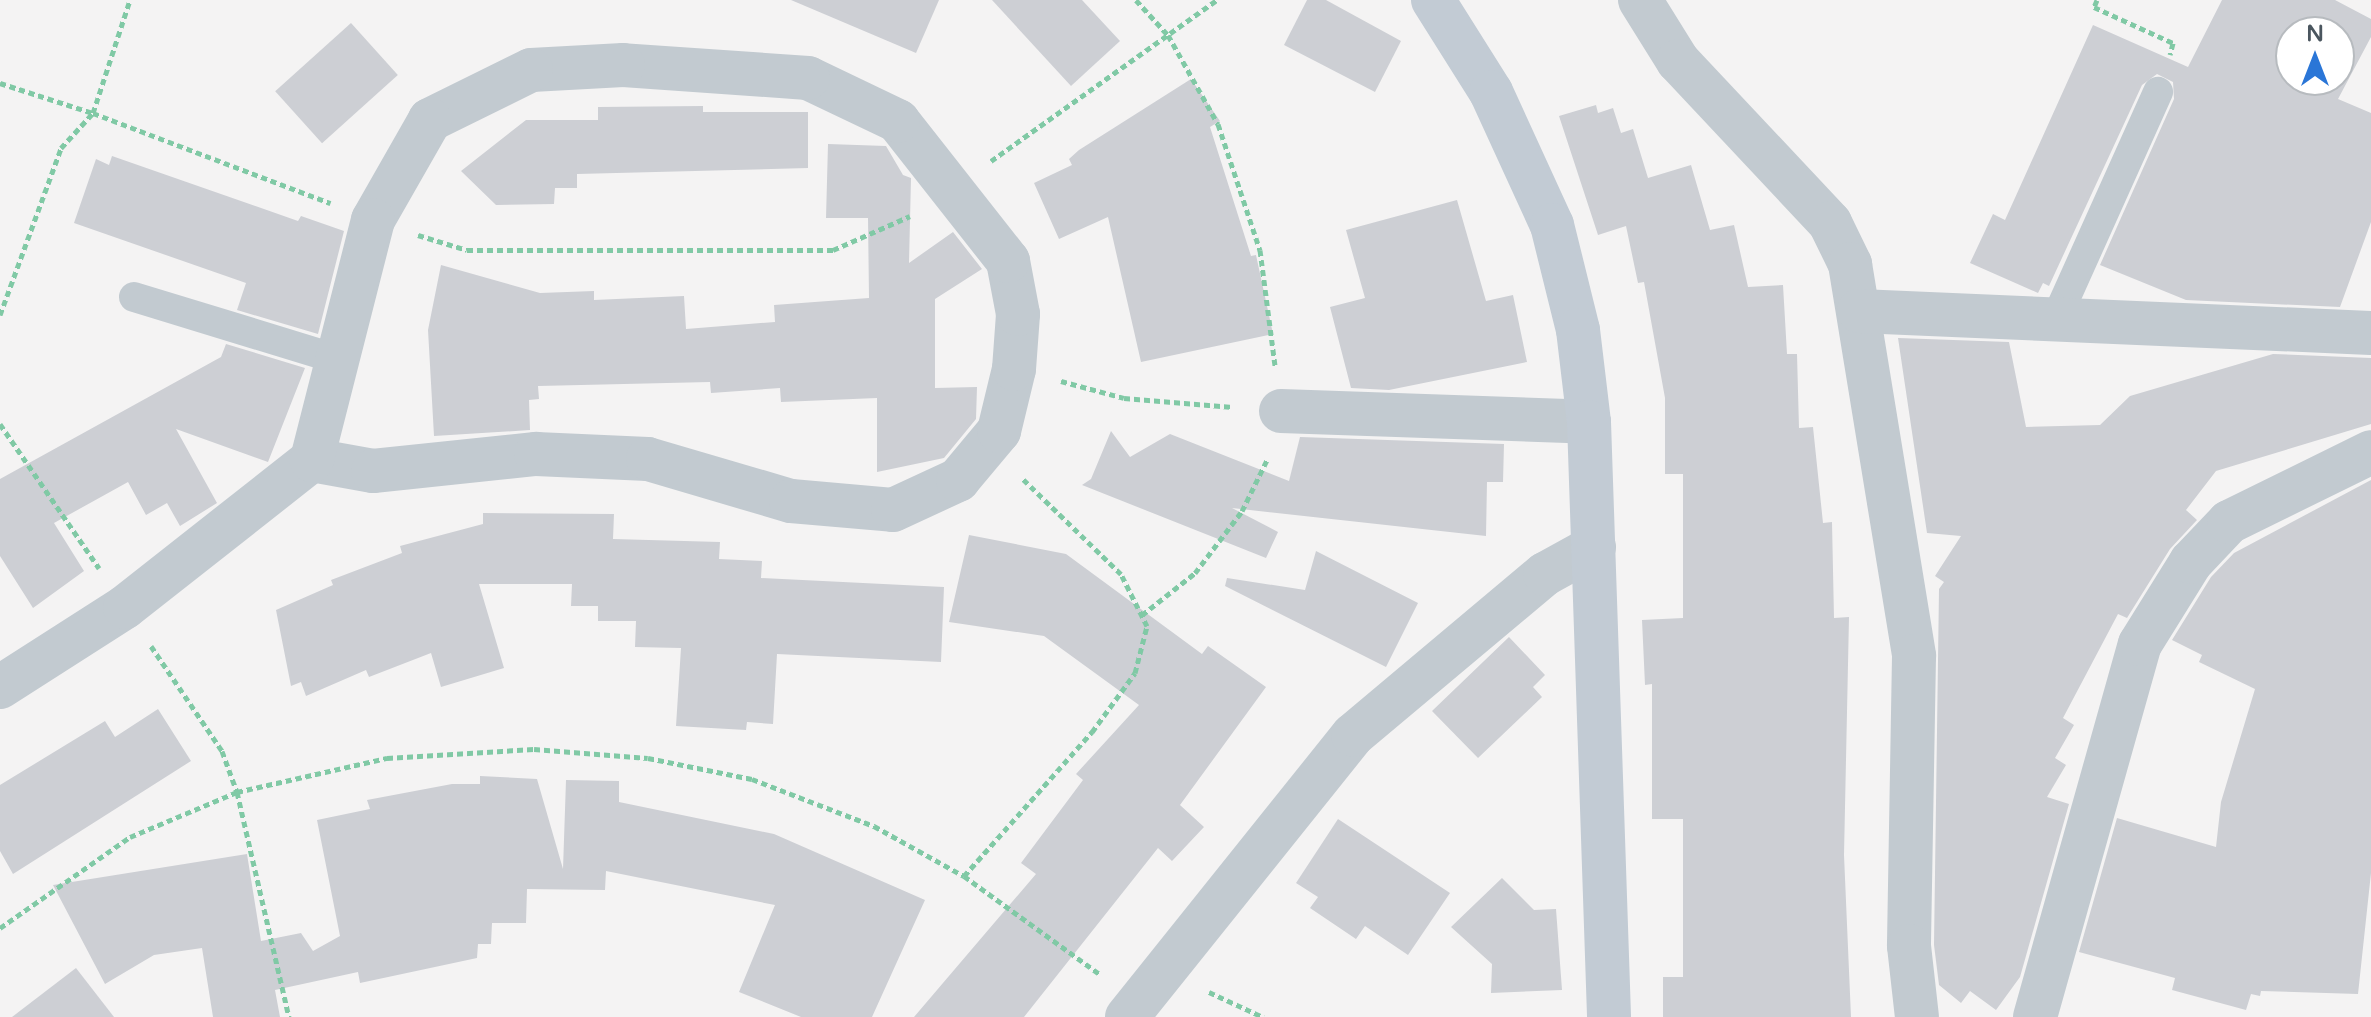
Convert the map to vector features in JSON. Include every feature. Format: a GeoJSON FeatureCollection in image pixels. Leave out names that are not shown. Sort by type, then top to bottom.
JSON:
{"type":"FeatureCollection","features":[{"type":"Feature","properties":{"kind":"street"},"geometry":{"type":"LineString","coordinates":[[1433,0],[1491,92],[1552,225],[1578,330],[1589,422],[1609,1017]]}},
{"type":"Feature","properties":{"kind":"street"},"geometry":{"type":"LineString","coordinates":[[1640,0],[1678,61],[1830,223],[1850,264],[1914,656],[1909,946],[1917,1017]]}},
{"type":"Feature","properties":{"kind":"street"},"geometry":{"type":"LineString","coordinates":[[0,687],[125,607],[312,460],[373,220],[430,120],[531,70],[623,65],[808,78],[898,121],[954,188],[1008,261],[1018,314],[1014,369],[999,431],[958,480],[893,510],[791,501],[648,459],[536,454],[373,471],[312,460]]}},
{"type":"Feature","properties":{"kind":"street"},"geometry":{"type":"LineString","coordinates":[[1859,311],[2371,333]]}},
{"type":"Feature","properties":{"kind":"street"},"geometry":{"type":"LineString","coordinates":[[1281,411],[1589,422]]}},
{"type":"Feature","properties":{"kind":"street"},"geometry":{"type":"LineString","coordinates":[[2035,1017],[2140,644],[2191,562],[2229,522],[2371,452]]}},
{"type":"Feature","properties":{"kind":"street"},"geometry":{"type":"LineString","coordinates":[[1132,1010],[1353,735],[1545,574],[1594,547]]}},
{"type":"Feature","properties":{"kind":"lane"},"geometry":{"type":"LineString","coordinates":[[2056,319],[2158,92]]}},
{"type":"Feature","properties":{"kind":"lane"},"geometry":{"type":"LineString","coordinates":[[134,297],[337,359]]}},
{"type":"Feature","properties":{"kind":"path"},"geometry":{"type":"LineString","coordinates":[[0,315],[61,148],[93,113],[130,0]]}},
{"type":"Feature","properties":{"kind":"path"},"geometry":{"type":"LineString","coordinates":[[1136,0],[1168,35],[1218,124],[1260,250],[1281,411],[1270,453],[1242,511],[1195,573],[1142,615]]}},
{"type":"Feature","properties":{"kind":"path"},"geometry":{"type":"LineString","coordinates":[[0,83],[93,113],[373,220],[467,250],[833,250],[898,224],[954,188],[1217,0]]}},
{"type":"Feature","properties":{"kind":"path"},"geometry":{"type":"LineString","coordinates":[[2097,0],[2094,7],[2173,43],[2158,92]]}},
{"type":"Feature","properties":{"kind":"path"},"geometry":{"type":"LineString","coordinates":[[1014,369],[1124,398],[1281,411]]}},
{"type":"Feature","properties":{"kind":"path"},"geometry":{"type":"LineString","coordinates":[[0,424],[222,751],[237,792],[289,1017]]}},
{"type":"Feature","properties":{"kind":"path"},"geometry":{"type":"LineString","coordinates":[[964,876],[1092,732],[1135,673],[1147,626],[1121,574],[988,444]]}},
{"type":"Feature","properties":{"kind":"path"},"geometry":{"type":"LineString","coordinates":[[0,928],[130,837],[237,792],[387,758],[534,749],[648,758],[752,779],[874,826],[964,876],[1132,1010]]}},
{"type":"Feature","properties":{"kind":"path"},"geometry":{"type":"LineString","coordinates":[[1165,969],[1263,1017]]}},
{"type":"Feature","properties":{"kind":"building"},"geometry":{"type":"Polygon","coordinates":[[[791,0],[939,0],[916,53],[791,0]]]}},
{"type":"Feature","properties":{"kind":"building"},"geometry":{"type":"Polygon","coordinates":[[[992,0],[1082,0],[1120,41],[1071,86],[992,0]]]}},
{"type":"Feature","properties":{"kind":"building"},"geometry":{"type":"Polygon","coordinates":[[[1307,0],[1326,0],[1401,41],[1375,92],[1284,45],[1307,0]]]}},
{"type":"Feature","properties":{"kind":"building"},"geometry":{"type":"Polygon","coordinates":[[[2222,0],[2335,0],[2371,19],[2371,37],[2355,67],[2355,16],[2275,16],[2275,96],[2340,96],[2338,99],[2371,113],[2371,222],[2340,307],[2186,300],[2100,265],[2174,99],[2173,82],[2157,74],[2142,85],[2049,286],[2043,283],[2038,293],[1970,263],[1993,214],[2005,220],[2093,25],[2188,67],[2222,0]]]}},
{"type":"Feature","properties":{"kind":"building"},"geometry":{"type":"Polygon","coordinates":[[[351,23],[398,75],[322,143],[275,91],[351,23]]]}},
{"type":"Feature","properties":{"kind":"building"},"geometry":{"type":"Polygon","coordinates":[[[1191,79],[1220,121],[1210,127],[1251,256],[1256,255],[1273,334],[1141,362],[1108,217],[1059,239],[1034,183],[1072,165],[1069,159],[1079,150],[1191,79]]]}},
{"type":"Feature","properties":{"kind":"building"},"geometry":{"type":"Polygon","coordinates":[[[1596,105],[1598,113],[1613,108],[1621,133],[1633,129],[1648,178],[1691,165],[1710,230],[1734,225],[1748,287],[1783,285],[1787,354],[1797,354],[1799,428],[1813,427],[1823,523],[1832,522],[1834,618],[1849,617],[1844,855],[1851,1017],[1663,1017],[1663,977],[1683,977],[1683,819],[1652,819],[1652,684],[1645,685],[1642,620],[1683,618],[1683,474],[1665,474],[1665,398],[1644,282],[1638,283],[1626,226],[1598,235],[1559,116],[1596,105]]]}},
{"type":"Feature","properties":{"kind":"building"},"geometry":{"type":"Polygon","coordinates":[[[703,106],[703,112],[808,112],[808,168],[577,174],[577,188],[555,188],[554,204],[496,205],[461,171],[526,120],[598,120],[598,107],[703,106]]]}},
{"type":"Feature","properties":{"kind":"building"},"geometry":{"type":"Polygon","coordinates":[[[828,144],[886,146],[903,175],[911,178],[909,263],[953,232],[982,269],[935,299],[935,388],[977,387],[976,419],[944,458],[877,472],[877,398],[781,402],[780,388],[711,393],[710,382],[538,386],[539,399],[529,400],[530,430],[434,436],[428,330],[441,265],[540,293],[594,291],[594,300],[684,296],[686,329],[775,322],[774,305],[869,298],[868,218],[826,218],[828,144]]]}},
{"type":"Feature","properties":{"kind":"building"},"geometry":{"type":"Polygon","coordinates":[[[112,156],[298,221],[301,216],[344,231],[318,334],[237,310],[246,283],[74,223],[96,159],[109,165],[112,156]]]}},
{"type":"Feature","properties":{"kind":"building"},"geometry":{"type":"Polygon","coordinates":[[[1457,200],[1486,301],[1513,295],[1527,362],[1389,390],[1351,388],[1330,307],[1365,298],[1346,230],[1457,200]]]}},
{"type":"Feature","properties":{"kind":"building"},"geometry":{"type":"Polygon","coordinates":[[[1898,338],[2009,342],[2026,427],[2100,425],[2130,396],[2273,354],[2371,358],[2371,424],[2216,471],[2186,510],[2197,520],[2170,549],[2127,618],[2118,614],[2063,718],[2074,725],[2055,758],[2066,765],[2047,797],[2069,804],[2020,977],[1996,1010],[1970,991],[1961,1003],[1939,985],[1934,945],[1939,589],[1944,582],[1935,576],[1961,536],[1927,533],[1898,338]]]}},
{"type":"Feature","properties":{"kind":"building"},"geometry":{"type":"Polygon","coordinates":[[[226,344],[305,368],[268,462],[176,429],[217,503],[180,526],[167,503],[146,515],[128,482],[54,523],[84,571],[33,608],[0,556],[0,479],[221,357],[226,344]]]}},
{"type":"Feature","properties":{"kind":"building"},"geometry":{"type":"Polygon","coordinates":[[[1111,431],[1130,457],[1170,434],[1289,481],[1300,437],[1504,444],[1503,482],[1487,482],[1486,536],[1232,508],[1278,532],[1266,558],[1082,485],[1091,479],[1111,431]]]}},
{"type":"Feature","properties":{"kind":"building"},"geometry":{"type":"Polygon","coordinates":[[[2371,480],[2371,873],[2358,994],[2261,991],[2260,996],[2251,994],[2246,1010],[2172,990],[2175,978],[2079,952],[2117,818],[2216,847],[2221,802],[2255,689],[2199,662],[2202,655],[2172,640],[2211,577],[2234,553],[2371,480]]]}},
{"type":"Feature","properties":{"kind":"building"},"geometry":{"type":"Polygon","coordinates":[[[483,513],[614,514],[613,539],[720,542],[719,559],[762,561],[761,578],[944,587],[941,662],[777,654],[773,724],[747,722],[746,730],[676,726],[681,648],[635,647],[636,621],[598,621],[598,606],[571,606],[572,584],[479,584],[504,668],[441,687],[431,653],[369,677],[366,670],[306,696],[301,682],[291,686],[276,610],[333,585],[331,580],[402,553],[400,546],[483,524],[483,513]]]}},
{"type":"Feature","properties":{"kind":"building"},"geometry":{"type":"Polygon","coordinates":[[[969,535],[1066,554],[1202,654],[1208,646],[1266,687],[1180,805],[1204,827],[1172,861],[1158,848],[1024,1017],[914,1017],[1036,874],[1021,863],[1083,780],[1076,774],[1139,705],[1044,636],[949,622],[969,535]]]}},
{"type":"Feature","properties":{"kind":"building"},"geometry":{"type":"Polygon","coordinates":[[[1316,551],[1418,603],[1386,667],[1225,586],[1227,578],[1305,590],[1316,551]]]}},
{"type":"Feature","properties":{"kind":"building"},"geometry":{"type":"Polygon","coordinates":[[[1509,637],[1545,675],[1533,687],[1542,697],[1478,758],[1432,711],[1509,637]]]}},
{"type":"Feature","properties":{"kind":"building"},"geometry":{"type":"Polygon","coordinates":[[[158,709],[191,761],[13,874],[0,851],[0,785],[105,721],[115,737],[158,709]]]}},
{"type":"Feature","properties":{"kind":"building"},"geometry":{"type":"Polygon","coordinates":[[[480,776],[537,779],[563,869],[566,780],[619,781],[619,802],[774,834],[925,900],[872,1017],[801,1017],[739,992],[775,905],[606,871],[605,890],[527,889],[526,923],[492,923],[491,944],[478,944],[477,958],[360,983],[358,972],[275,990],[280,1017],[213,1017],[202,948],[154,955],[105,984],[53,885],[247,854],[261,941],[301,933],[313,951],[340,936],[317,820],[370,809],[367,800],[452,784],[480,784],[480,776]]]}},
{"type":"Feature","properties":{"kind":"building"},"geometry":{"type":"Polygon","coordinates":[[[1338,819],[1450,893],[1408,955],[1365,926],[1356,939],[1310,908],[1318,897],[1296,883],[1338,819]]]}},
{"type":"Feature","properties":{"kind":"building"},"geometry":{"type":"Polygon","coordinates":[[[1502,878],[1534,910],[1556,909],[1562,990],[1491,993],[1492,964],[1451,927],[1502,878]]]}},
{"type":"Feature","properties":{"kind":"building"},"geometry":{"type":"Polygon","coordinates":[[[76,968],[114,1017],[12,1017],[76,968]]]}}]}
